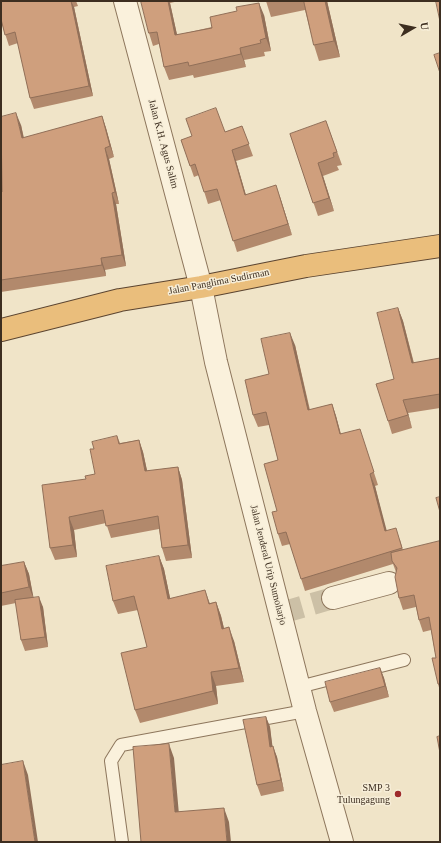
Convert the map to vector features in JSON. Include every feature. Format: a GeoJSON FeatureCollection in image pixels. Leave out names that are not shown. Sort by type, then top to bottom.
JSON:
{"type":"FeatureCollection","features":[{"type":"Feature","properties":{"kind":"highway","name":"Jalan Panglima Sudirman"},"geometry":{"type":"LineString","coordinates":[[1,330],[120,300],[201,287],[306,266],[440,246]]}},
{"type":"Feature","properties":{"kind":"street","name":"Jalan K.H. Agus Salim"},"geometry":{"type":"LineString","coordinates":[[125,1],[201,287]]}},
{"type":"Feature","properties":{"kind":"street","name":"Jalan Jenderal Urip Sumoharjo"},"geometry":{"type":"LineString","coordinates":[[201,287],[218,370],[299,687],[342,842]]}},
{"type":"Feature","properties":{"kind":"street"},"geometry":{"type":"LineString","coordinates":[[333,598],[389,583]]}},
{"type":"Feature","properties":{"kind":"lane"},"geometry":{"type":"LineString","coordinates":[[299,687],[404,660]]}},
{"type":"Feature","properties":{"kind":"lane"},"geometry":{"type":"LineString","coordinates":[[122,842],[111,761],[121,745],[306,711]]}},
{"type":"Feature","properties":{"kind":"building"},"geometry":{"type":"Polygon","coordinates":[[[1,1],[71,1],[89,86],[30,98],[15,32],[5,35],[1,19],[1,1]]]}},
{"type":"Feature","properties":{"kind":"building"},"geometry":{"type":"Polygon","coordinates":[[[141,1],[168,1],[175,35],[212,28],[210,17],[237,11],[236,7],[259,3],[266,38],[260,40],[261,43],[240,48],[241,54],[189,66],[188,62],[164,67],[157,32],[149,33],[141,1]]]}},
{"type":"Feature","properties":{"kind":"building"},"geometry":{"type":"Polygon","coordinates":[[[304,1],[325,1],[334,41],[314,45],[304,1]]]}},
{"type":"Feature","properties":{"kind":"building"},"geometry":{"type":"Polygon","coordinates":[[[436,1],[440,1],[440,21],[436,1]]]}},
{"type":"Feature","properties":{"kind":"building"},"geometry":{"type":"Polygon","coordinates":[[[440,53],[440,73],[434,55],[440,53]]]}},
{"type":"Feature","properties":{"kind":"building"},"geometry":{"type":"Polygon","coordinates":[[[216,108],[225,132],[242,126],[249,144],[232,150],[245,195],[276,185],[288,224],[233,241],[217,189],[204,192],[195,164],[190,166],[181,140],[192,136],[186,119],[216,108]]]}},
{"type":"Feature","properties":{"kind":"building"},"geometry":{"type":"Polygon","coordinates":[[[16,113],[22,138],[102,116],[110,146],[105,148],[115,192],[112,193],[122,255],[101,258],[102,265],[1,280],[1,117],[16,113]]]}},
{"type":"Feature","properties":{"kind":"building"},"geometry":{"type":"Polygon","coordinates":[[[326,121],[337,152],[333,153],[334,157],[318,163],[329,198],[313,203],[290,134],[326,121]]]}},
{"type":"Feature","properties":{"kind":"building"},"geometry":{"type":"Polygon","coordinates":[[[398,308],[412,363],[440,358],[440,394],[403,400],[408,415],[388,421],[376,384],[394,379],[377,313],[398,308]]]}},
{"type":"Feature","properties":{"kind":"building"},"geometry":{"type":"Polygon","coordinates":[[[290,333],[308,410],[332,404],[340,434],[360,429],[374,472],[370,474],[385,531],[396,528],[402,548],[301,579],[286,532],[278,534],[272,512],[277,511],[264,464],[278,460],[266,412],[253,415],[245,380],[269,374],[261,339],[290,333]]]}},
{"type":"Feature","properties":{"kind":"building"},"geometry":{"type":"Polygon","coordinates":[[[117,436],[119,444],[139,440],[145,471],[178,467],[188,545],[162,548],[158,516],[106,526],[103,510],[69,517],[73,545],[50,548],[42,485],[86,479],[85,476],[95,474],[90,449],[94,449],[92,442],[117,436]]]}},
{"type":"Feature","properties":{"kind":"building"},"geometry":{"type":"Polygon","coordinates":[[[440,497],[440,512],[436,498],[440,497]]]}},
{"type":"Feature","properties":{"kind":"building"},"geometry":{"type":"Polygon","coordinates":[[[440,541],[440,684],[438,684],[432,658],[436,658],[429,617],[419,620],[414,595],[399,598],[395,577],[397,568],[392,561],[391,553],[440,541]]]}},
{"type":"Feature","properties":{"kind":"building"},"geometry":{"type":"Polygon","coordinates":[[[159,556],[168,599],[205,590],[209,604],[216,602],[222,629],[229,627],[239,668],[211,672],[213,691],[135,710],[121,653],[147,647],[134,596],[113,601],[106,566],[159,556]]]}},
{"type":"Feature","properties":{"kind":"building"},"geometry":{"type":"Polygon","coordinates":[[[24,562],[29,587],[1,593],[1,566],[24,562]]]}},
{"type":"Feature","properties":{"kind":"building"},"geometry":{"type":"Polygon","coordinates":[[[39,597],[45,637],[21,640],[15,600],[39,597]]]}},
{"type":"Feature","properties":{"kind":"building"},"geometry":{"type":"Polygon","coordinates":[[[380,668],[385,686],[330,702],[325,682],[380,668]]]}},
{"type":"Feature","properties":{"kind":"building"},"geometry":{"type":"Polygon","coordinates":[[[266,717],[270,747],[273,746],[281,780],[257,785],[243,720],[266,717]]]}},
{"type":"Feature","properties":{"kind":"building"},"geometry":{"type":"Polygon","coordinates":[[[440,736],[440,753],[437,737],[440,736]]]}},
{"type":"Feature","properties":{"kind":"building"},"geometry":{"type":"Polygon","coordinates":[[[169,744],[175,812],[224,808],[227,842],[141,842],[133,747],[169,744]]]}},
{"type":"Feature","properties":{"kind":"building"},"geometry":{"type":"Polygon","coordinates":[[[23,761],[35,842],[1,842],[1,765],[23,761]]]}},
{"type":"Feature","properties":{"kind":"tunnel"},"geometry":{"type":"LineString","coordinates":[[281,613],[333,598]]}},
{"type":"Feature","properties":{"kind":"place","name":"SMP 3 Tulungagung"},"geometry":{"type":"Point","coordinates":[398,794]}}]}
